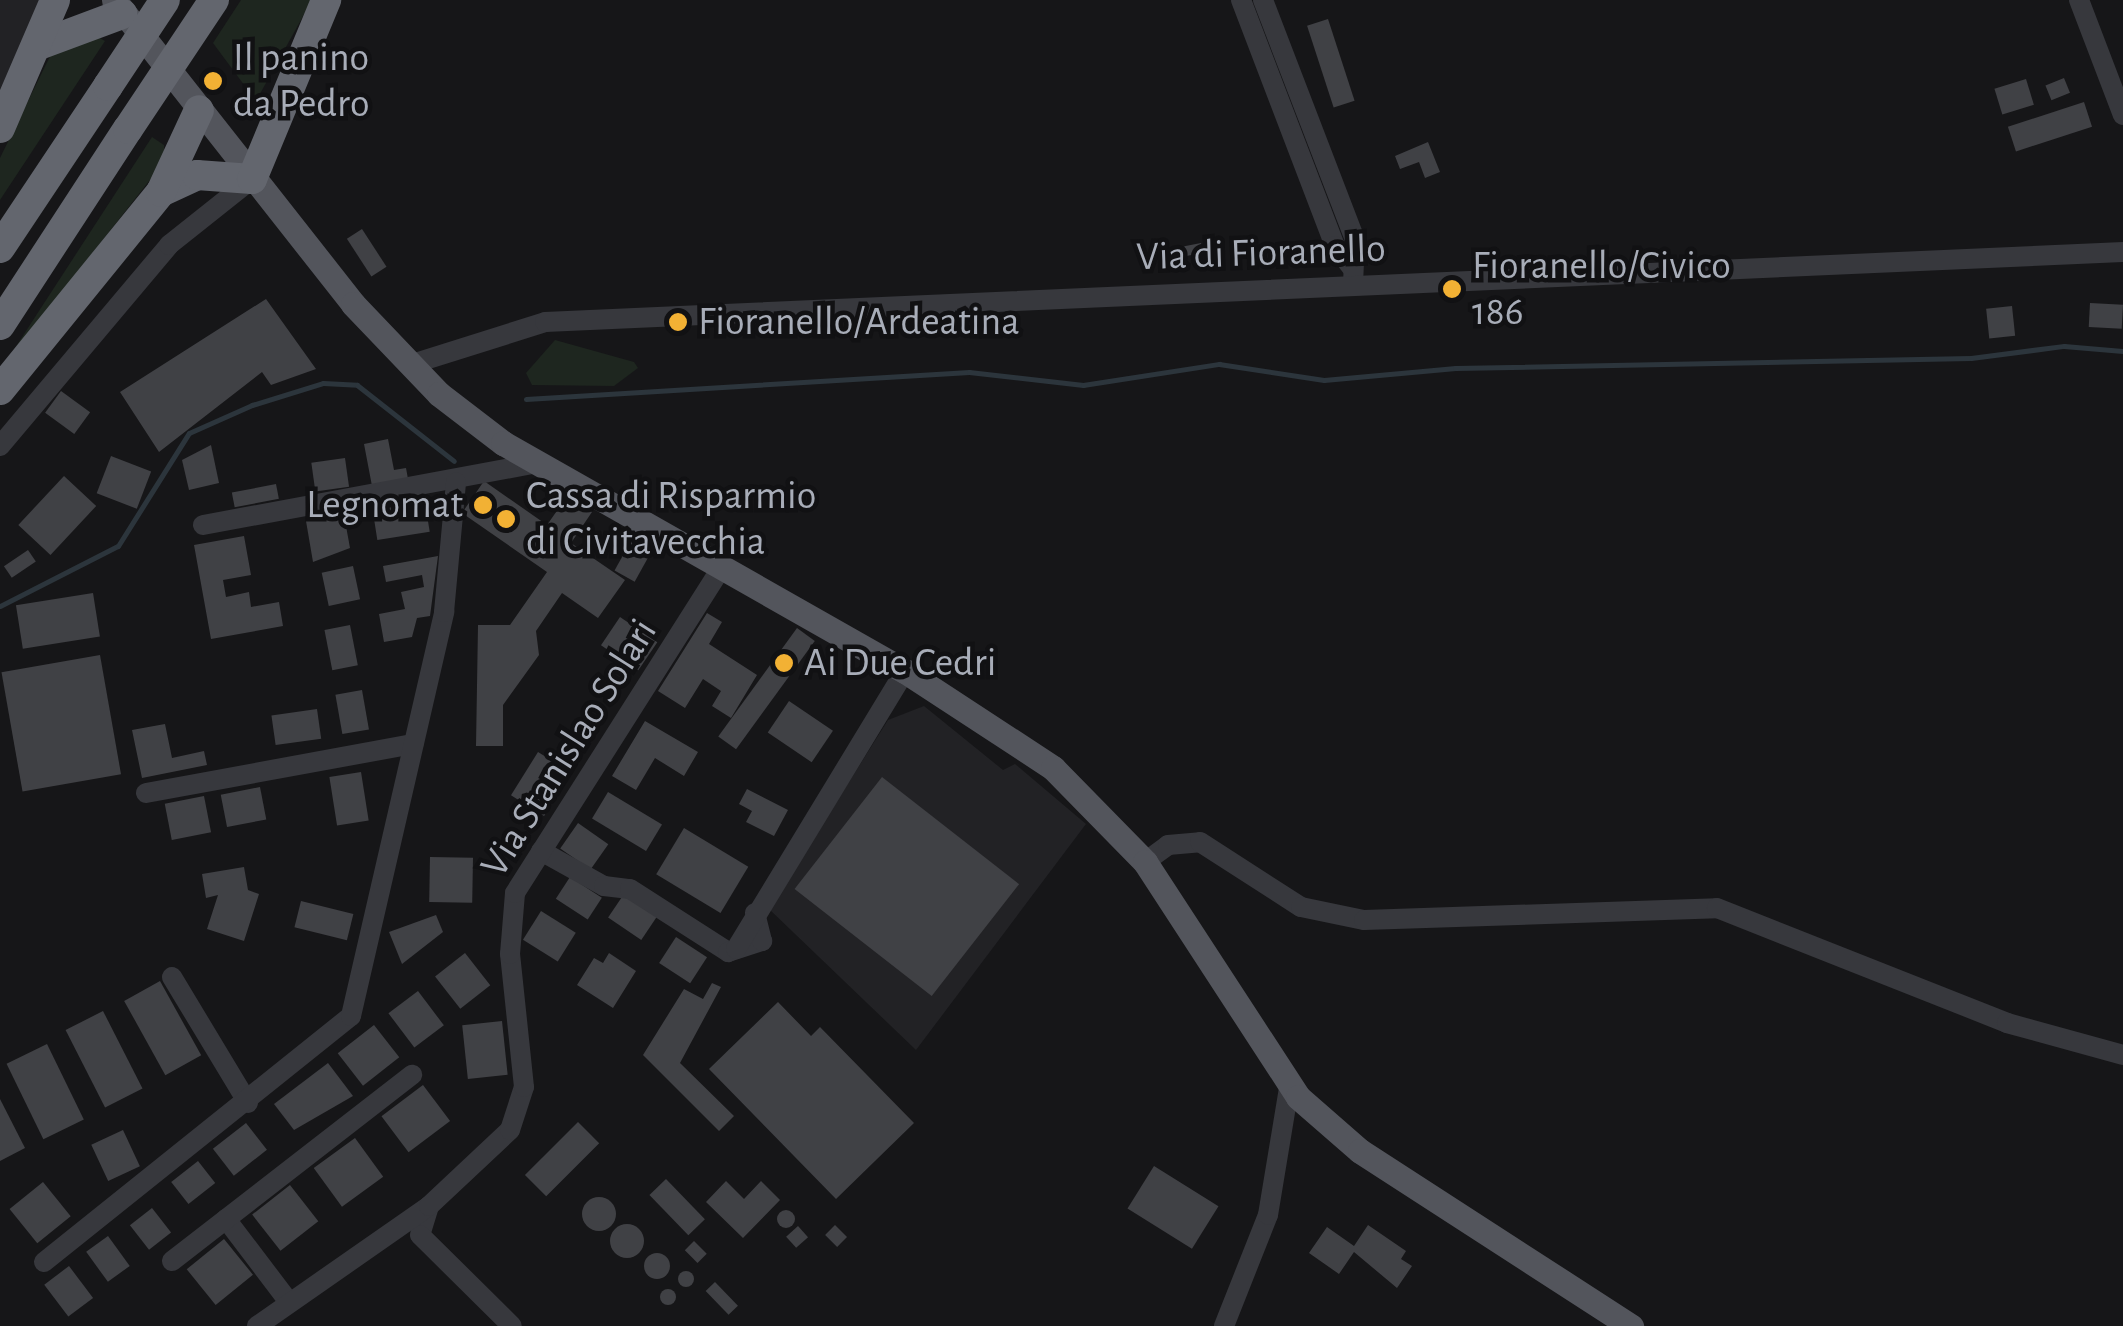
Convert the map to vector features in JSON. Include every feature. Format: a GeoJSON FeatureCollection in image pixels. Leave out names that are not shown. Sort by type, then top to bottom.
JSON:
{"type":"FeatureCollection","features":[{"type":"Feature","properties":{"kind":"highway"},"geometry":{"type":"LineString","coordinates":[[0,128],[54,0]]}},
{"type":"Feature","properties":{"kind":"highway"},"geometry":{"type":"LineString","coordinates":[[0,248],[165,0]]}},
{"type":"Feature","properties":{"kind":"highway"},"geometry":{"type":"LineString","coordinates":[[0,325],[214,0]]}},
{"type":"Feature","properties":{"kind":"highway"},"geometry":{"type":"LineString","coordinates":[[161,192],[197,175],[252,179],[326,0]]}},
{"type":"Feature","properties":{"kind":"highway"},"geometry":{"type":"LineString","coordinates":[[38,44],[118,7]]}},
{"type":"Feature","properties":{"kind":"highway"},"geometry":{"type":"LineString","coordinates":[[0,390],[161,192],[200,110]]}},
{"type":"Feature","properties":{"kind":"main road"},"geometry":{"type":"LineString","coordinates":[[118,7],[252,179],[409,366],[472,422],[503,444],[905,670],[1053,768],[1145,862],[1289,1088],[1360,1150],[1630,1326]]}},
{"type":"Feature","properties":{"kind":"street"},"geometry":{"type":"LineString","coordinates":[[1241,0],[1335,246],[1353,276]]}},
{"type":"Feature","properties":{"kind":"street"},"geometry":{"type":"LineString","coordinates":[[1263,0],[1355,240],[1353,276]]}},
{"type":"Feature","properties":{"kind":"street"},"geometry":{"type":"LineString","coordinates":[[2079,0],[2123,115]]}},
{"type":"Feature","properties":{"kind":"street"},"geometry":{"type":"LineString","coordinates":[[0,446],[158,257],[252,179]]}},
{"type":"Feature","properties":{"kind":"street","name":"Via di Fioranello"},"geometry":{"type":"LineString","coordinates":[[409,366],[545,322],[1353,276],[2123,252]]}},
{"type":"Feature","properties":{"kind":"street"},"geometry":{"type":"LineString","coordinates":[[203,525],[456,482],[536,462]]}},
{"type":"Feature","properties":{"kind":"street"},"geometry":{"type":"LineString","coordinates":[[44,1262],[322,1048],[356,1008],[446,602],[456,482]]}},
{"type":"Feature","properties":{"kind":"street","name":"Via Stanislao Solari"},"geometry":{"type":"LineString","coordinates":[[256,1326],[428,1206],[503,1139],[520,1112],[510,914],[541,851],[722,568]]}},
{"type":"Feature","properties":{"kind":"street"},"geometry":{"type":"LineString","coordinates":[[541,851],[736,949],[762,941],[756,912],[905,670]]}},
{"type":"Feature","properties":{"kind":"street"},"geometry":{"type":"LineString","coordinates":[[146,794],[414,744]]}},
{"type":"Feature","properties":{"kind":"street"},"geometry":{"type":"LineString","coordinates":[[1145,862],[1168,845],[1200,842],[1301,907],[1364,920],[1734,911],[2007,1023],[2123,1055]]}},
{"type":"Feature","properties":{"kind":"street"},"geometry":{"type":"LineString","coordinates":[[172,977],[248,1104]]}},
{"type":"Feature","properties":{"kind":"street"},"geometry":{"type":"LineString","coordinates":[[172,1261],[412,1075]]}},
{"type":"Feature","properties":{"kind":"street"},"geometry":{"type":"LineString","coordinates":[[1224,1326],[1268,1215],[1289,1088]]}},
{"type":"Feature","properties":{"kind":"street"},"geometry":{"type":"LineString","coordinates":[[420,1235],[428,1206]]}},
{"type":"Feature","properties":{"kind":"street"},"geometry":{"type":"LineString","coordinates":[[226,1219],[289,1302]]}},
{"type":"Feature","properties":{"kind":"street"},"geometry":{"type":"LineString","coordinates":[[398,1226],[420,1235],[512,1326]]}},
{"type":"Feature","properties":{"kind":"shaded area"},"geometry":{"type":"Polygon","coordinates":[[[0,0],[41,0],[0,90],[0,0]]]}},
{"type":"Feature","properties":{"kind":"shaded area"},"geometry":{"type":"Polygon","coordinates":[[[241,0],[312,0],[256,101],[213,43],[241,0]]]}},
{"type":"Feature","properties":{"kind":"shaded area"},"geometry":{"type":"Polygon","coordinates":[[[86,30],[105,41],[0,200],[0,158],[58,40],[86,30]]]}},
{"type":"Feature","properties":{"kind":"shaded area"},"geometry":{"type":"Polygon","coordinates":[[[152,137],[164,145],[164,162],[0,371],[152,137]]]}},
{"type":"Feature","properties":{"kind":"shaded area"},"geometry":{"type":"Polygon","coordinates":[[[555,340],[634,362],[638,368],[614,386],[532,385],[526,373],[555,340]]]}},
{"type":"Feature","properties":{"kind":"shaded area"},"geometry":{"type":"Polygon","coordinates":[[[924,706],[1003,770],[1015,764],[1086,824],[916,1050],[769,909],[888,720],[924,706]]]}},
{"type":"Feature","properties":{"kind":"building"},"geometry":{"type":"Polygon","coordinates":[[[1328,19],[1355,101],[1334,108],[1307,26],[1328,19]]]}},
{"type":"Feature","properties":{"kind":"building","name":"Il panino da Pedro"},"geometry":{"type":"Polygon","coordinates":[[[214,72],[224,82],[214,92],[204,82],[214,72]]]}},
{"type":"Feature","properties":{"kind":"building"},"geometry":{"type":"Polygon","coordinates":[[[2064,78],[2070,93],[2051,100],[2045,85],[2064,78]]]}},
{"type":"Feature","properties":{"kind":"building"},"geometry":{"type":"Polygon","coordinates":[[[2026,79],[2034,105],[2002,114],[1994,89],[2026,79]]]}},
{"type":"Feature","properties":{"kind":"building"},"geometry":{"type":"Polygon","coordinates":[[[2084,102],[2092,127],[2016,151],[2008,127],[2084,102]]]}},
{"type":"Feature","properties":{"kind":"building"},"geometry":{"type":"Polygon","coordinates":[[[1428,142],[1440,172],[1425,178],[1419,162],[1400,169],[1395,156],[1428,142]]]}},
{"type":"Feature","properties":{"kind":"building"},"geometry":{"type":"Polygon","coordinates":[[[362,229],[387,267],[371,277],[347,239],[362,229]]]}},
{"type":"Feature","properties":{"kind":"building"},"geometry":{"type":"Polygon","coordinates":[[[1201,243],[1203,253],[1186,256],[1184,246],[1201,243]]]}},
{"type":"Feature","properties":{"kind":"building"},"geometry":{"type":"Polygon","coordinates":[[[266,299],[316,369],[271,385],[262,372],[159,452],[120,392],[266,299]]]}},
{"type":"Feature","properties":{"kind":"building"},"geometry":{"type":"Polygon","coordinates":[[[2090,303],[2123,305],[2122,329],[2089,327],[2090,303]]]}},
{"type":"Feature","properties":{"kind":"building"},"geometry":{"type":"Polygon","coordinates":[[[2012,306],[2015,336],[1989,339],[1986,309],[2012,306]]]}},
{"type":"Feature","properties":{"kind":"building"},"geometry":{"type":"Polygon","coordinates":[[[61,391],[90,412],[74,434],[45,413],[61,391]]]}},
{"type":"Feature","properties":{"kind":"building"},"geometry":{"type":"Polygon","coordinates":[[[388,439],[394,470],[406,468],[408,479],[372,486],[364,444],[388,439]]]}},
{"type":"Feature","properties":{"kind":"building"},"geometry":{"type":"Polygon","coordinates":[[[211,445],[219,483],[189,490],[182,460],[211,445]]]}},
{"type":"Feature","properties":{"kind":"building"},"geometry":{"type":"Polygon","coordinates":[[[111,456],[151,471],[137,509],[97,493],[111,456]]]}},
{"type":"Feature","properties":{"kind":"building"},"geometry":{"type":"Polygon","coordinates":[[[345,458],[349,487],[315,491],[311,463],[345,458]]]}},
{"type":"Feature","properties":{"kind":"building"},"geometry":{"type":"Polygon","coordinates":[[[64,476],[96,506],[50,555],[18,525],[64,476]]]}},
{"type":"Feature","properties":{"kind":"building"},"geometry":{"type":"Polygon","coordinates":[[[484,481],[547,525],[568,495],[592,512],[571,543],[625,580],[598,618],[562,593],[536,631],[539,655],[503,705],[503,746],[476,746],[478,625],[510,625],[547,572],[462,513],[484,481]]]}},
{"type":"Feature","properties":{"kind":"building"},"geometry":{"type":"Polygon","coordinates":[[[276,484],[279,499],[235,507],[232,493],[276,484]]]}},
{"type":"Feature","properties":{"kind":"building"},"geometry":{"type":"Polygon","coordinates":[[[425,502],[430,532],[377,540],[373,510],[425,502]]]}},
{"type":"Feature","properties":{"kind":"building"},"geometry":{"type":"Polygon","coordinates":[[[344,515],[350,548],[313,562],[306,521],[344,515]]]}},
{"type":"Feature","properties":{"kind":"building"},"geometry":{"type":"Polygon","coordinates":[[[244,536],[251,575],[223,580],[226,597],[249,592],[251,607],[279,602],[283,626],[211,639],[194,545],[244,536]]]}},
{"type":"Feature","properties":{"kind":"building"},"geometry":{"type":"Polygon","coordinates":[[[632,539],[652,550],[635,582],[615,570],[632,539]]]}},
{"type":"Feature","properties":{"kind":"building"},"geometry":{"type":"Polygon","coordinates":[[[28,550],[36,562],[12,578],[4,566],[28,550]]]}},
{"type":"Feature","properties":{"kind":"building"},"geometry":{"type":"Polygon","coordinates":[[[438,556],[430,616],[417,618],[412,637],[384,642],[379,614],[405,609],[401,592],[424,587],[422,575],[386,582],[383,566],[438,556]]]}},
{"type":"Feature","properties":{"kind":"building"},"geometry":{"type":"Polygon","coordinates":[[[353,566],[360,599],[329,606],[322,573],[353,566]]]}},
{"type":"Feature","properties":{"kind":"building"},"geometry":{"type":"Polygon","coordinates":[[[93,593],[100,636],[23,649],[16,605],[93,593]]]}},
{"type":"Feature","properties":{"kind":"building"},"geometry":{"type":"Polygon","coordinates":[[[707,613],[722,622],[709,644],[757,675],[731,718],[712,706],[721,691],[703,679],[685,708],[658,691],[707,613]]]}},
{"type":"Feature","properties":{"kind":"building"},"geometry":{"type":"Polygon","coordinates":[[[620,617],[657,642],[638,670],[601,645],[620,617]]]}},
{"type":"Feature","properties":{"kind":"building"},"geometry":{"type":"Polygon","coordinates":[[[350,625],[358,665],[332,670],[324,630],[350,625]]]}},
{"type":"Feature","properties":{"kind":"building"},"geometry":{"type":"Polygon","coordinates":[[[797,628],[815,641],[736,749],[718,736],[797,628]]]}},
{"type":"Feature","properties":{"kind":"building"},"geometry":{"type":"Polygon","coordinates":[[[100,655],[121,774],[23,792],[2,672],[100,655]]]}},
{"type":"Feature","properties":{"kind":"building"},"geometry":{"type":"Polygon","coordinates":[[[362,690],[369,729],[342,734],[335,695],[362,690]]]}},
{"type":"Feature","properties":{"kind":"building"},"geometry":{"type":"Polygon","coordinates":[[[789,701],[833,731],[812,762],[768,733],[789,701]]]}},
{"type":"Feature","properties":{"kind":"building"},"geometry":{"type":"Polygon","coordinates":[[[317,709],[321,739],[276,745],[271,715],[317,709]]]}},
{"type":"Feature","properties":{"kind":"building"},"geometry":{"type":"Polygon","coordinates":[[[645,721],[698,752],[684,776],[655,758],[636,790],[612,776],[645,721]]]}},
{"type":"Feature","properties":{"kind":"building"},"geometry":{"type":"Polygon","coordinates":[[[165,724],[172,758],[204,751],[207,765],[142,778],[132,730],[165,724]]]}},
{"type":"Feature","properties":{"kind":"building"},"geometry":{"type":"Polygon","coordinates":[[[538,752],[571,773],[544,816],[511,795],[538,752]]]}},
{"type":"Feature","properties":{"kind":"building"},"geometry":{"type":"Polygon","coordinates":[[[361,772],[369,820],[337,825],[329,777],[361,772]]]}},
{"type":"Feature","properties":{"kind":"building"},"geometry":{"type":"Polygon","coordinates":[[[882,777],[1019,884],[932,996],[795,889],[882,777]]]}},
{"type":"Feature","properties":{"kind":"building"},"geometry":{"type":"Polygon","coordinates":[[[260,787],[266,819],[227,827],[221,795],[260,787]]]}},
{"type":"Feature","properties":{"kind":"building"},"geometry":{"type":"Polygon","coordinates":[[[747,789],[788,810],[774,836],[746,822],[752,811],[739,804],[747,789]]]}},
{"type":"Feature","properties":{"kind":"building"},"geometry":{"type":"Polygon","coordinates":[[[608,792],[662,824],[646,851],[592,819],[608,792]]]}},
{"type":"Feature","properties":{"kind":"building"},"geometry":{"type":"Polygon","coordinates":[[[204,796],[211,832],[172,840],[165,804],[204,796]]]}},
{"type":"Feature","properties":{"kind":"building"},"geometry":{"type":"Polygon","coordinates":[[[578,823],[608,844],[591,870],[560,848],[578,823]]]}},
{"type":"Feature","properties":{"kind":"building"},"geometry":{"type":"Polygon","coordinates":[[[684,828],[748,867],[720,913],[656,874],[684,828]]]}},
{"type":"Feature","properties":{"kind":"building"},"geometry":{"type":"Polygon","coordinates":[[[430,857],[473,858],[472,903],[429,902],[430,857]]]}},
{"type":"Feature","properties":{"kind":"building"},"geometry":{"type":"Polygon","coordinates":[[[244,867],[248,890],[259,894],[244,941],[207,929],[218,895],[206,898],[202,874],[244,867]]]}},
{"type":"Feature","properties":{"kind":"building"},"geometry":{"type":"Polygon","coordinates":[[[570,877],[602,898],[588,920],[556,899],[570,877]]]}},
{"type":"Feature","properties":{"kind":"building"},"geometry":{"type":"Polygon","coordinates":[[[626,891],[659,913],[641,940],[608,918],[626,891]]]}},
{"type":"Feature","properties":{"kind":"building"},"geometry":{"type":"Polygon","coordinates":[[[301,901],[353,914],[347,940],[294,927],[301,901]]]}},
{"type":"Feature","properties":{"kind":"building"},"geometry":{"type":"Polygon","coordinates":[[[541,911],[576,933],[558,962],[523,940],[541,911]]]}},
{"type":"Feature","properties":{"kind":"building"},"geometry":{"type":"Polygon","coordinates":[[[436,915],[443,932],[402,964],[389,932],[436,915]]]}},
{"type":"Feature","properties":{"kind":"building"},"geometry":{"type":"Polygon","coordinates":[[[676,937],[707,957],[690,983],[659,963],[676,937]]]}},
{"type":"Feature","properties":{"kind":"building"},"geometry":{"type":"Polygon","coordinates":[[[465,953],[490,985],[460,1009],[435,976],[465,953]]]}},
{"type":"Feature","properties":{"kind":"building"},"geometry":{"type":"Polygon","coordinates":[[[609,953],[636,971],[613,1008],[577,985],[594,958],[603,963],[609,953]]]}},
{"type":"Feature","properties":{"kind":"building"},"geometry":{"type":"Polygon","coordinates":[[[160,981],[201,1055],[165,1075],[124,1001],[160,981]]]}},
{"type":"Feature","properties":{"kind":"building"},"geometry":{"type":"Polygon","coordinates":[[[712,983],[721,987],[680,1063],[734,1116],[719,1131],[643,1055],[684,989],[703,999],[712,983]]]}},
{"type":"Feature","properties":{"kind":"building"},"geometry":{"type":"Polygon","coordinates":[[[418,991],[444,1025],[414,1048],[388,1013],[418,991]]]}},
{"type":"Feature","properties":{"kind":"building"},"geometry":{"type":"Polygon","coordinates":[[[778,1002],[811,1036],[820,1027],[914,1123],[836,1199],[709,1069],[778,1002]]]}},
{"type":"Feature","properties":{"kind":"building"},"geometry":{"type":"Polygon","coordinates":[[[103,1011],[142,1089],[105,1108],[66,1030],[103,1011]]]}},
{"type":"Feature","properties":{"kind":"building"},"geometry":{"type":"Polygon","coordinates":[[[502,1021],[508,1075],[468,1079],[462,1025],[502,1021]]]}},
{"type":"Feature","properties":{"kind":"building"},"geometry":{"type":"Polygon","coordinates":[[[374,1025],[399,1057],[363,1086],[338,1053],[374,1025]]]}},
{"type":"Feature","properties":{"kind":"building"},"geometry":{"type":"Polygon","coordinates":[[[47,1044],[84,1119],[43,1139],[7,1064],[47,1044]]]}},
{"type":"Feature","properties":{"kind":"building"},"geometry":{"type":"Polygon","coordinates":[[[328,1063],[353,1096],[294,1130],[274,1104],[328,1063]]]}},
{"type":"Feature","properties":{"kind":"building"},"geometry":{"type":"Polygon","coordinates":[[[423,1085],[450,1121],[409,1152],[381,1116],[423,1085]]]}},
{"type":"Feature","properties":{"kind":"building"},"geometry":{"type":"Polygon","coordinates":[[[0,1099],[25,1148],[0,1161],[0,1099]]]}},
{"type":"Feature","properties":{"kind":"building"},"geometry":{"type":"Polygon","coordinates":[[[578,1122],[599,1143],[546,1196],[525,1175],[578,1122]]]}},
{"type":"Feature","properties":{"kind":"building"},"geometry":{"type":"Polygon","coordinates":[[[246,1123],[267,1150],[234,1176],[213,1149],[246,1123]]]}},
{"type":"Feature","properties":{"kind":"building"},"geometry":{"type":"Polygon","coordinates":[[[123,1130],[140,1166],[108,1181],[91,1145],[123,1130]]]}},
{"type":"Feature","properties":{"kind":"building"},"geometry":{"type":"Polygon","coordinates":[[[355,1138],[383,1177],[342,1207],[314,1168],[355,1138]]]}},
{"type":"Feature","properties":{"kind":"building"},"geometry":{"type":"Polygon","coordinates":[[[198,1161],[215,1183],[188,1204],[171,1182],[198,1161]]]}},
{"type":"Feature","properties":{"kind":"building"},"geometry":{"type":"Polygon","coordinates":[[[1154,1166],[1218,1206],[1192,1249],[1128,1208],[1154,1166]]]}},
{"type":"Feature","properties":{"kind":"building"},"geometry":{"type":"Polygon","coordinates":[[[666,1179],[705,1219],[688,1235],[649,1195],[666,1179]]]}},
{"type":"Feature","properties":{"kind":"building"},"geometry":{"type":"Polygon","coordinates":[[[726,1181],[744,1199],[761,1181],[780,1200],[743,1238],[706,1202],[726,1181]]]}},
{"type":"Feature","properties":{"kind":"building"},"geometry":{"type":"Polygon","coordinates":[[[43,1182],[71,1216],[37,1243],[10,1209],[43,1182]]]}},
{"type":"Feature","properties":{"kind":"building"},"geometry":{"type":"Polygon","coordinates":[[[290,1185],[318,1221],[280,1251],[252,1215],[290,1185]]]}},
{"type":"Feature","properties":{"kind":"building"},"geometry":{"type":"Polygon","coordinates":[[[599,1197],[611,1202],[616,1214],[611,1226],[599,1231],[587,1226],[582,1214],[587,1202],[599,1197]]]}},
{"type":"Feature","properties":{"kind":"building"},"geometry":{"type":"Polygon","coordinates":[[[152,1208],[171,1232],[149,1250],[130,1225],[152,1208]]]}},
{"type":"Feature","properties":{"kind":"building"},"geometry":{"type":"Polygon","coordinates":[[[786,1210],[795,1219],[786,1228],[777,1219],[786,1210]]]}},
{"type":"Feature","properties":{"kind":"building"},"geometry":{"type":"Polygon","coordinates":[[[627,1224],[639,1229],[644,1241],[639,1253],[627,1258],[615,1253],[610,1241],[615,1229],[627,1224]]]}},
{"type":"Feature","properties":{"kind":"building"},"geometry":{"type":"Polygon","coordinates":[[[835,1225],[847,1237],[837,1247],[825,1235],[835,1225]]]}},
{"type":"Feature","properties":{"kind":"building"},"geometry":{"type":"Polygon","coordinates":[[[1368,1225],[1406,1251],[1401,1259],[1412,1266],[1397,1288],[1354,1252],[1339,1274],[1309,1253],[1327,1227],[1354,1246],[1368,1225]]]}},
{"type":"Feature","properties":{"kind":"building"},"geometry":{"type":"Polygon","coordinates":[[[798,1226],[808,1237],[796,1248],[786,1237],[798,1226]]]}},
{"type":"Feature","properties":{"kind":"building"},"geometry":{"type":"Polygon","coordinates":[[[108,1236],[130,1266],[108,1282],[86,1252],[108,1236]]]}},
{"type":"Feature","properties":{"kind":"building"},"geometry":{"type":"Polygon","coordinates":[[[224,1239],[253,1275],[216,1305],[187,1269],[224,1239]]]}},
{"type":"Feature","properties":{"kind":"building"},"geometry":{"type":"Polygon","coordinates":[[[694,1241],[707,1254],[698,1263],[685,1250],[694,1241]]]}},
{"type":"Feature","properties":{"kind":"building"},"geometry":{"type":"Polygon","coordinates":[[[657,1253],[667,1256],[667,1276],[657,1279],[647,1276],[644,1266],[647,1256],[657,1253]]]}},
{"type":"Feature","properties":{"kind":"building"},"geometry":{"type":"Polygon","coordinates":[[[69,1266],[93,1298],[68,1317],[44,1285],[69,1266]]]}},
{"type":"Feature","properties":{"kind":"building"},"geometry":{"type":"Polygon","coordinates":[[[686,1271],[694,1279],[686,1287],[678,1279],[686,1271]]]}},
{"type":"Feature","properties":{"kind":"building"},"geometry":{"type":"Polygon","coordinates":[[[715,1282],[738,1306],[729,1315],[706,1291],[715,1282]]]}},
{"type":"Feature","properties":{"kind":"building"},"geometry":{"type":"Polygon","coordinates":[[[668,1289],[676,1297],[668,1305],[660,1297],[668,1289]]]}},
{"type":"Feature","properties":{"kind":"waterway"},"geometry":{"type":"LineString","coordinates":[[526,399],[969,372],[1083,385],[1219,364],[1324,380],[1455,368],[1971,358],[2064,346],[2123,351]]}},
{"type":"Feature","properties":{"kind":"waterway"},"geometry":{"type":"LineString","coordinates":[[0,606],[118,546],[189,433],[252,405],[323,383],[357,385],[454,461]]}},
{"type":"Feature","properties":{"kind":"place","name":"Il panino da Pedro"},"geometry":{"type":"Point","coordinates":[213,81]}},
{"type":"Feature","properties":{"kind":"place","name":"Fioranello/Civico 186"},"geometry":{"type":"Point","coordinates":[1452,289]}},
{"type":"Feature","properties":{"kind":"place","name":"Fioranello/Ardeatina"},"geometry":{"type":"Point","coordinates":[678,322]}},
{"type":"Feature","properties":{"kind":"place","name":"Legnomat"},"geometry":{"type":"Point","coordinates":[483,505]}},
{"type":"Feature","properties":{"kind":"place","name":"Cassa di Risparmio di Civitavecchia"},"geometry":{"type":"Point","coordinates":[506,519]}},
{"type":"Feature","properties":{"kind":"place","name":"Ai Due Cedri"},"geometry":{"type":"Point","coordinates":[784,663]}}]}
